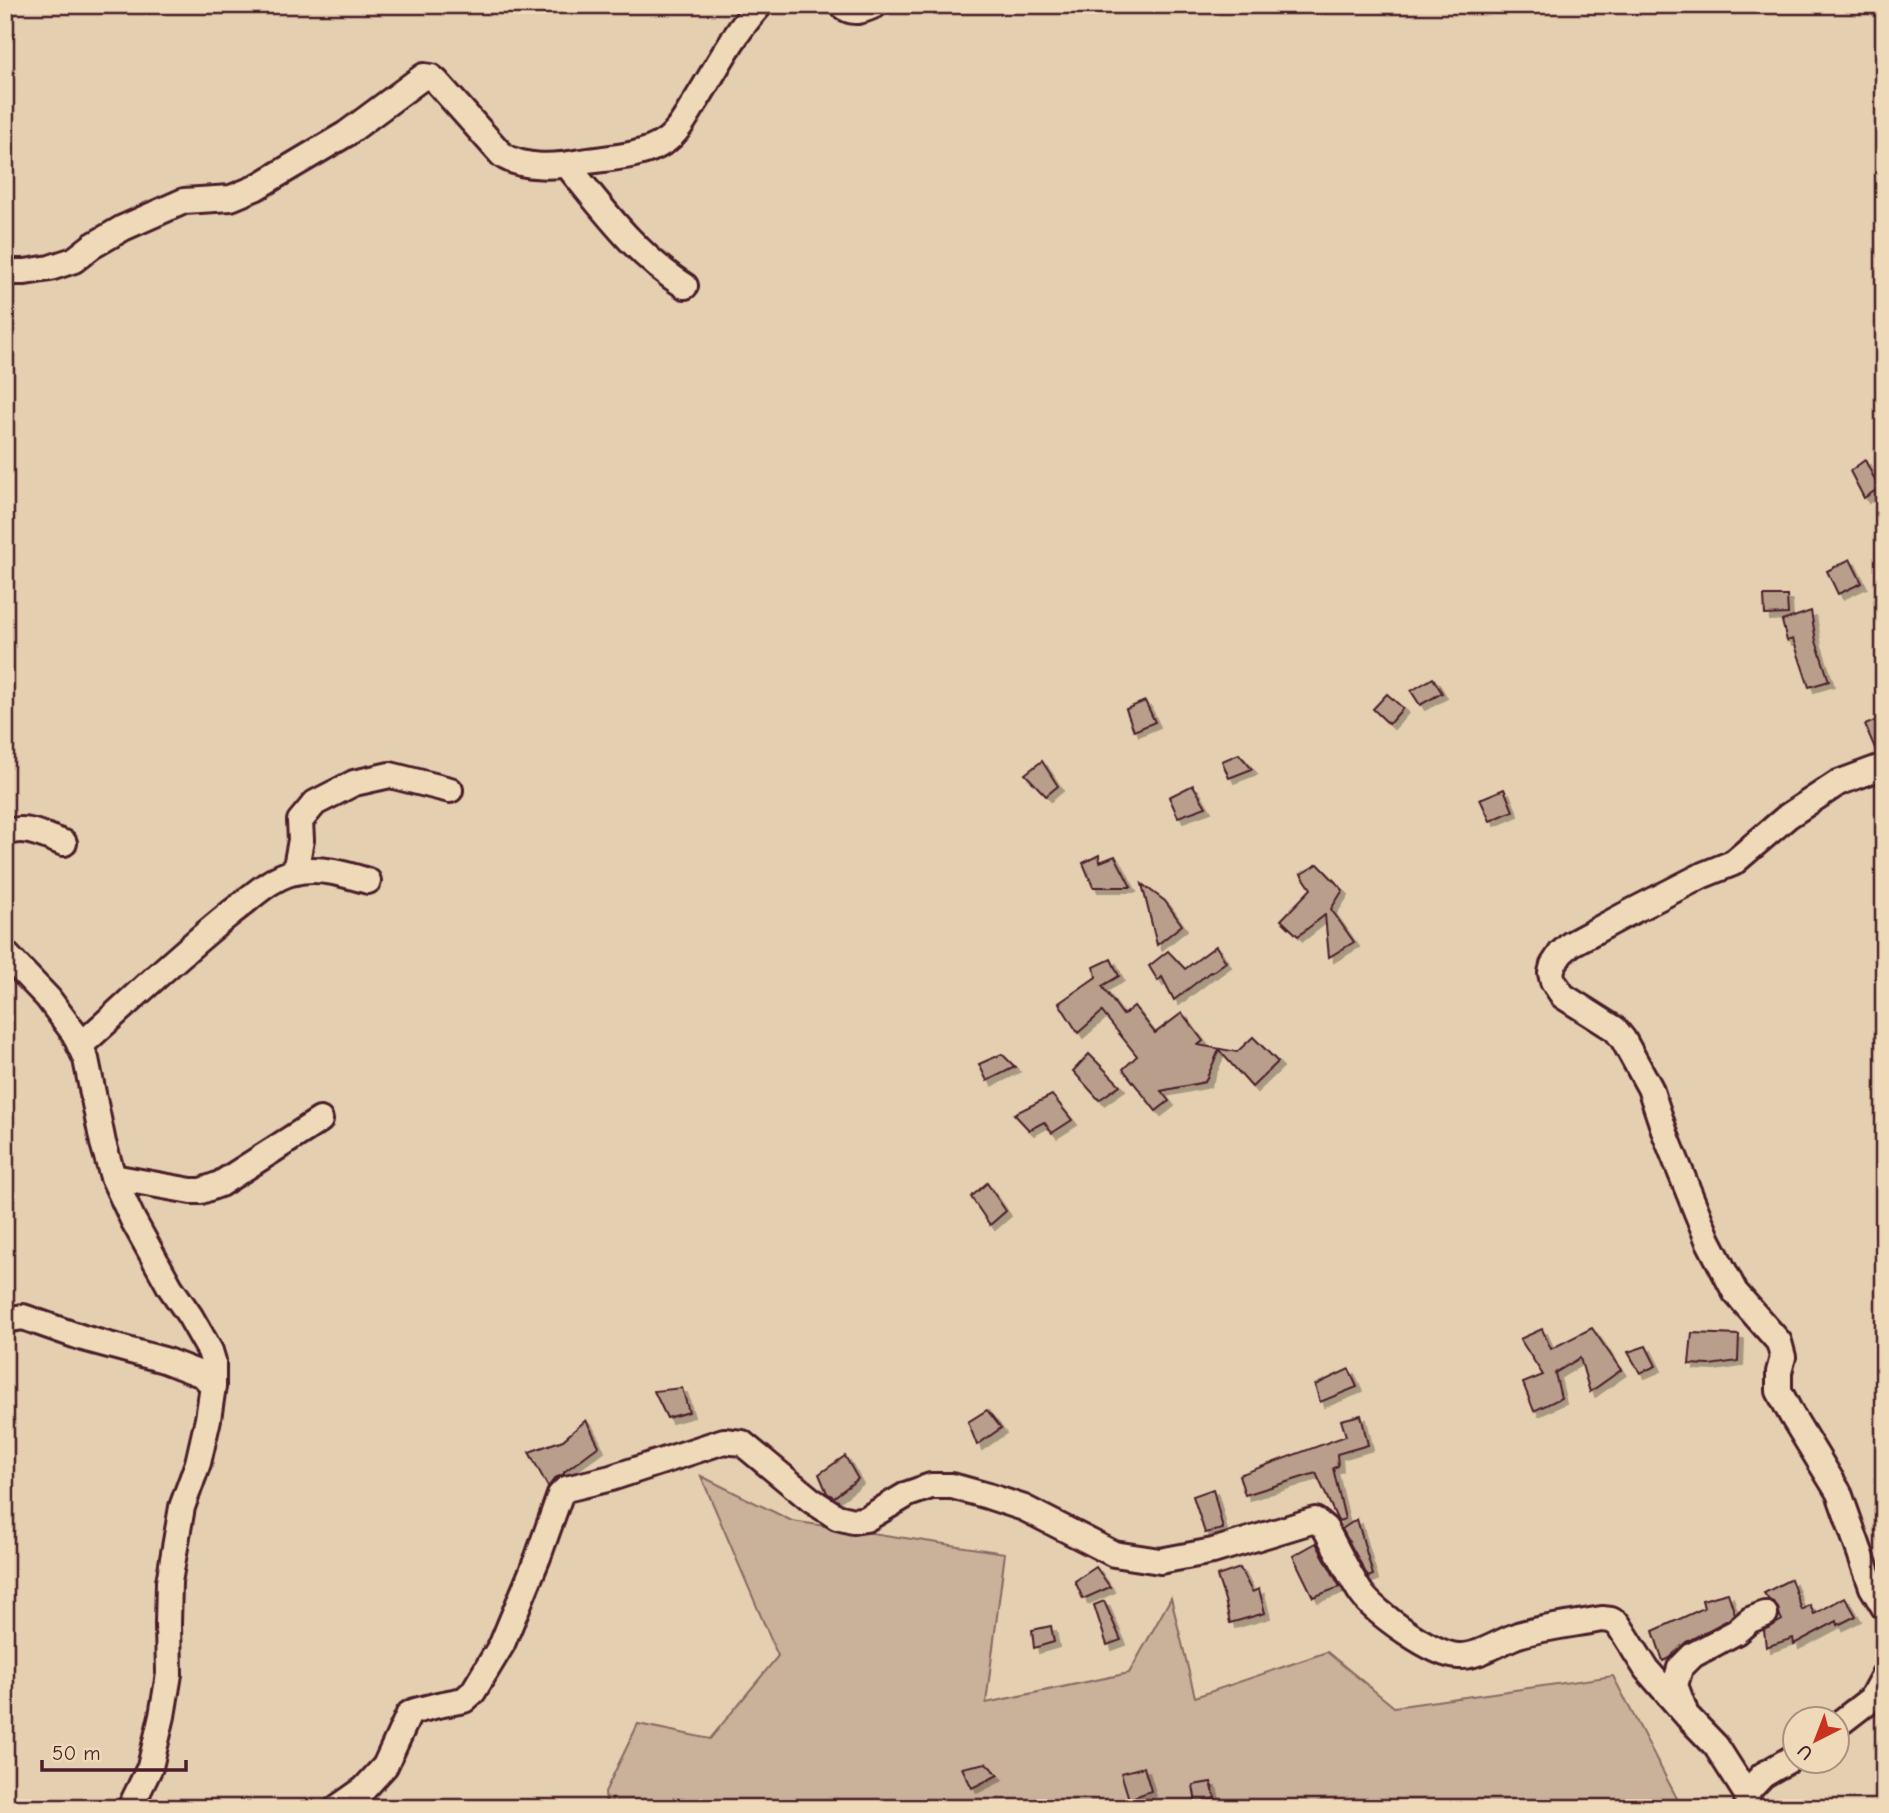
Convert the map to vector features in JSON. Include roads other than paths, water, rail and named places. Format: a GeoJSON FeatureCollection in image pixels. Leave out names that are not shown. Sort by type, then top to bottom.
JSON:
{"type":"FeatureCollection","features":[{"type":"Feature","properties":{"kind":"street"},"geometry":{"type":"LineString","coordinates":[[5,272],[50,268],[74,260],[123,228],[184,201],[230,198],[255,188],[346,134],[424,76],[436,81],[485,138],[512,162],[567,165],[634,155],[664,142],[681,124],[743,24],[760,5]]}},
{"type":"Feature","properties":{"kind":"street"},"geometry":{"type":"LineString","coordinates":[[841,5],[848,11],[858,12],[875,5]]}},
{"type":"Feature","properties":{"kind":"street"},"geometry":{"type":"LineString","coordinates":[[567,165],[628,240],[665,273],[685,286]]}},
{"type":"Feature","properties":{"kind":"street"},"geometry":{"type":"LineString","coordinates":[[1884,766],[1838,783],[1771,831],[1733,863],[1703,875],[1571,944],[1561,953],[1551,973],[1563,996],[1615,1029],[1650,1088],[1666,1136],[1708,1240],[1735,1292],[1779,1342],[1783,1357],[1779,1372],[1779,1391],[1839,1493],[1872,1587],[1884,1607]]}},
{"type":"Feature","properties":{"kind":"street"},"geometry":{"type":"LineString","coordinates":[[295,872],[301,840],[300,821],[315,803],[354,783],[390,775],[450,790]]}},
{"type":"Feature","properties":{"kind":"street"},"geometry":{"type":"LineString","coordinates":[[5,834],[26,830],[64,843]]}},
{"type":"Feature","properties":{"kind":"street"},"geometry":{"type":"LineString","coordinates":[[80,1046],[199,938],[274,879],[313,870],[341,873],[368,881]]}},
{"type":"Feature","properties":{"kind":"street"},"geometry":{"type":"LineString","coordinates":[[5,953],[48,998],[74,1033],[86,1059],[103,1143],[113,1177],[139,1232],[210,1351],[214,1371],[208,1419],[198,1463],[182,1507],[169,1582],[169,1674],[162,1716],[150,1767],[130,1808]]}},
{"type":"Feature","properties":{"kind":"street"},"geometry":{"type":"LineString","coordinates":[[113,1177],[201,1191],[220,1184],[320,1120]]}},
{"type":"Feature","properties":{"kind":"street"},"geometry":{"type":"LineString","coordinates":[[5,1320],[23,1317],[83,1338],[163,1360],[203,1375],[214,1385]]}},
{"type":"Feature","properties":{"kind":"street"},"geometry":{"type":"LineString","coordinates":[[337,1808],[364,1789],[385,1766],[409,1714],[415,1710],[464,1700],[472,1692],[502,1644],[560,1494],[566,1489],[611,1478],[724,1441],[742,1443],[811,1500],[837,1517],[853,1521],[866,1519],[908,1494],[931,1486],[952,1486],[1024,1508],[1114,1554],[1160,1560],[1213,1551],[1315,1520],[1325,1528],[1363,1595],[1418,1641],[1448,1654],[1468,1655],[1520,1635],[1602,1619],[1611,1620],[1618,1624],[1647,1670],[1717,1746],[1748,1800],[1763,1775],[1780,1765]]}},
{"type":"Feature","properties":{"kind":"street"},"geometry":{"type":"LineString","coordinates":[[1687,1716],[1675,1685],[1680,1668],[1693,1655],[1736,1632],[1750,1620],[1765,1614]]}},
{"type":"Feature","properties":{"kind":"street"},"geometry":{"type":"LineString","coordinates":[[1850,1715],[1871,1699],[1884,1675]]}}]}
